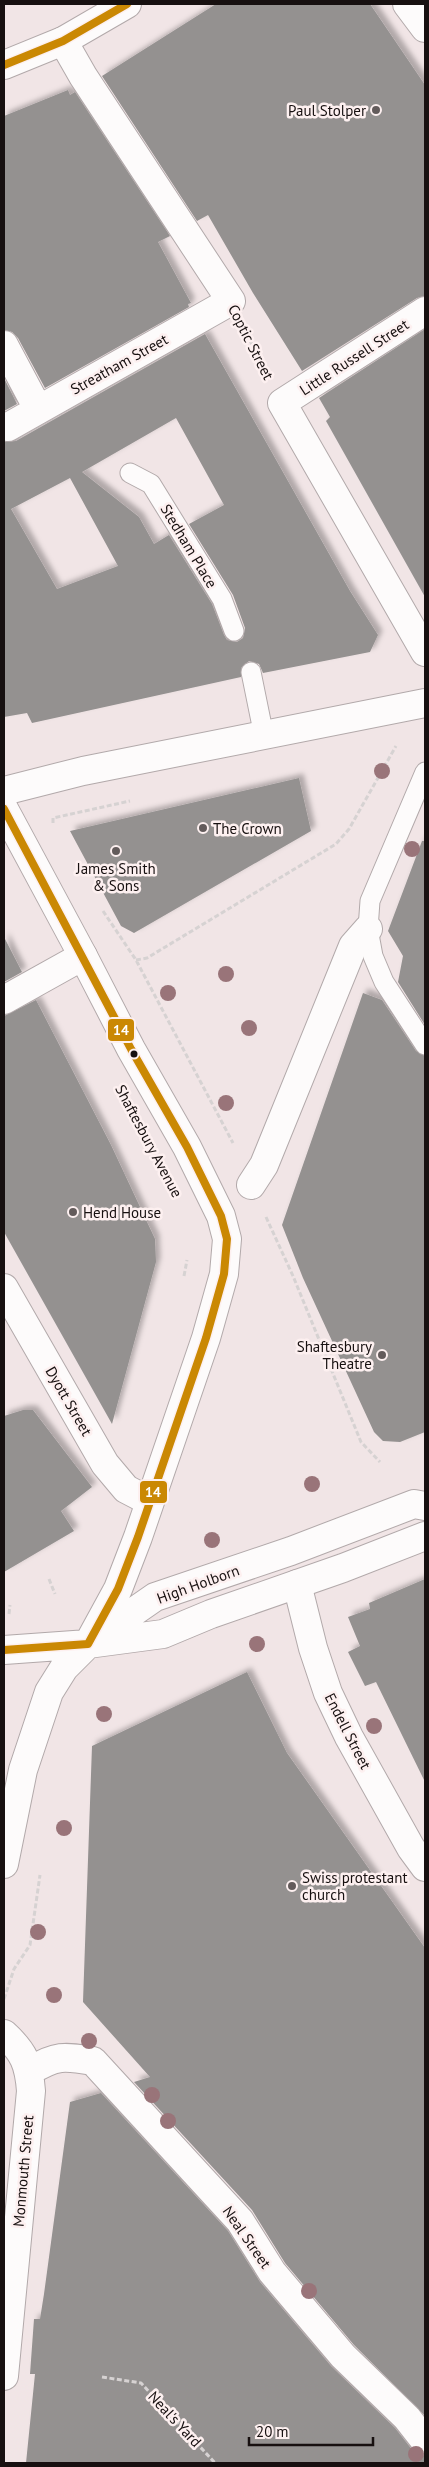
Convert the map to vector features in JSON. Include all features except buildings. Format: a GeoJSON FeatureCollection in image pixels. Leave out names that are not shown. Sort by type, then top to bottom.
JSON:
{"type":"FeatureCollection","features":[{"type":"Feature","properties":{"kind":"street"},"geometry":{"type":"LineString","coordinates":[[4,65],[63,41],[127,4]]}},
{"type":"Feature","properties":{"kind":"street"},"geometry":{"type":"LineString","coordinates":[[407,4],[425,28]]}},
{"type":"Feature","properties":{"kind":"street","name":"Coptic Street"},"geometry":{"type":"LineString","coordinates":[[63,41],[83,76],[231,301]]}},
{"type":"Feature","properties":{"kind":"street","name":"Streatham Street"},"geometry":{"type":"LineString","coordinates":[[8,427],[20,422],[38,409],[231,301]]}},
{"type":"Feature","properties":{"kind":"street","name":"Little Russell Street"},"geometry":{"type":"LineString","coordinates":[[282,403],[425,311]]}},
{"type":"Feature","properties":{"kind":"street"},"geometry":{"type":"LineString","coordinates":[[4,345],[38,409]]}},
{"type":"Feature","properties":{"kind":"street"},"geometry":{"type":"LineString","coordinates":[[282,403],[425,652]]}},
{"type":"Feature","properties":{"kind":"street"},"geometry":{"type":"LineString","coordinates":[[4,792],[83,772],[425,703]]}},
{"type":"Feature","properties":{"kind":"street","name":"Shaftesbury Avenue"},"geometry":{"type":"LineString","coordinates":[[4,809],[131,1049],[208,1188],[221,1216],[227,1238],[224,1274],[206,1338],[138,1537],[118,1589],[88,1644],[64,1668],[49,1692],[39,1716],[23,1770],[4,1864]]}},
{"type":"Feature","properties":{"kind":"street"},"geometry":{"type":"LineString","coordinates":[[252,1185],[264,1165],[353,946],[368,929]]}},
{"type":"Feature","properties":{"kind":"street"},"geometry":{"type":"LineString","coordinates":[[4,1000],[83,956]]}},
{"type":"Feature","properties":{"kind":"street","name":"Dyott Street"},"geometry":{"type":"LineString","coordinates":[[4,1288],[105,1464],[126,1489],[149,1501]]}},
{"type":"Feature","properties":{"kind":"street","name":"High Holborn"},"geometry":{"type":"LineString","coordinates":[[88,1644],[155,1597],[284,1553],[414,1504],[425,1506]]}},
{"type":"Feature","properties":{"kind":"street"},"geometry":{"type":"LineString","coordinates":[[4,1650],[88,1644],[163,1634],[211,1614],[425,1536]]}},
{"type":"Feature","properties":{"kind":"street","name":"Endell Street"},"geometry":{"type":"LineString","coordinates":[[297,1584],[315,1654],[328,1693],[397,1822],[425,1868]]}},
{"type":"Feature","properties":{"kind":"street","name":"Monmouth Street"},"geometry":{"type":"LineString","coordinates":[[4,2034],[24,2056],[30,2071],[31,2091],[4,2376]]}},
{"type":"Feature","properties":{"kind":"street","name":"Neal Street"},"geometry":{"type":"LineString","coordinates":[[30,2071],[48,2060],[62,2056],[93,2061],[240,2222],[272,2272],[342,2356],[408,2418],[425,2441]]}},
{"type":"Feature","properties":{"kind":"lane","name":"Stedham Place"},"geometry":{"type":"LineString","coordinates":[[130,473],[151,484],[222,599],[234,631]]}},
{"type":"Feature","properties":{"kind":"lane"},"geometry":{"type":"LineString","coordinates":[[251,672],[264,736]]}},
{"type":"Feature","properties":{"kind":"lane"},"geometry":{"type":"LineString","coordinates":[[425,772],[370,901],[368,929],[374,956],[384,982],[425,1045]]}},
{"type":"Feature","properties":{"kind":"path","name":"Coptic Street"},"geometry":{"type":"LineString","coordinates":[[231,301],[282,403]]}},
{"type":"Feature","properties":{"kind":"path"},"geometry":{"type":"LineString","coordinates":[[136,960],[148,958],[336,844],[349,829],[396,746],[387,748]]}},
{"type":"Feature","properties":{"kind":"path"},"geometry":{"type":"LineString","coordinates":[[56,831],[53,818],[131,801]]}},
{"type":"Feature","properties":{"kind":"path"},"geometry":{"type":"LineString","coordinates":[[102,910],[136,960],[235,1146],[293,1276],[361,1442],[380,1462]]}},
{"type":"Feature","properties":{"kind":"path"},"geometry":{"type":"LineString","coordinates":[[183,1278],[189,1252]]}},
{"type":"Feature","properties":{"kind":"path"},"geometry":{"type":"LineString","coordinates":[[49,1580],[56,1594]]}},
{"type":"Feature","properties":{"kind":"path","name":"Neal's Yard"},"geometry":{"type":"LineString","coordinates":[[102,2377],[141,2383],[214,2463]]}},
{"type":"Feature","properties":{"kind":"transit line","name":"14"},"geometry":{"type":"LineString","coordinates":[[4,65],[63,41],[127,4]]}},
{"type":"Feature","properties":{"kind":"transit line","name":"14"},"geometry":{"type":"LineString","coordinates":[[4,809],[131,1049],[187,1147],[221,1216],[227,1239],[224,1274],[206,1338],[138,1537],[118,1589],[88,1644],[4,1650]]}},
{"type":"Feature","properties":{"kind":"place","name":"Paul Stolper"},"geometry":{"type":"Point","coordinates":[376,110]}},
{"type":"Feature","properties":{"kind":"place","name":"The Crown"},"geometry":{"type":"Point","coordinates":[203,828]}},
{"type":"Feature","properties":{"kind":"place","name":"James Smith & Sons"},"geometry":{"type":"Point","coordinates":[116,851]}},
{"type":"Feature","properties":{"kind":"place","name":"Hend House"},"geometry":{"type":"Point","coordinates":[73,1212]}},
{"type":"Feature","properties":{"kind":"place","name":"Shaftesbury Theatre"},"geometry":{"type":"Point","coordinates":[382,1355]}},
{"type":"Feature","properties":{"kind":"place","name":"Swiss protestant church"},"geometry":{"type":"Point","coordinates":[292,1886]}}]}
